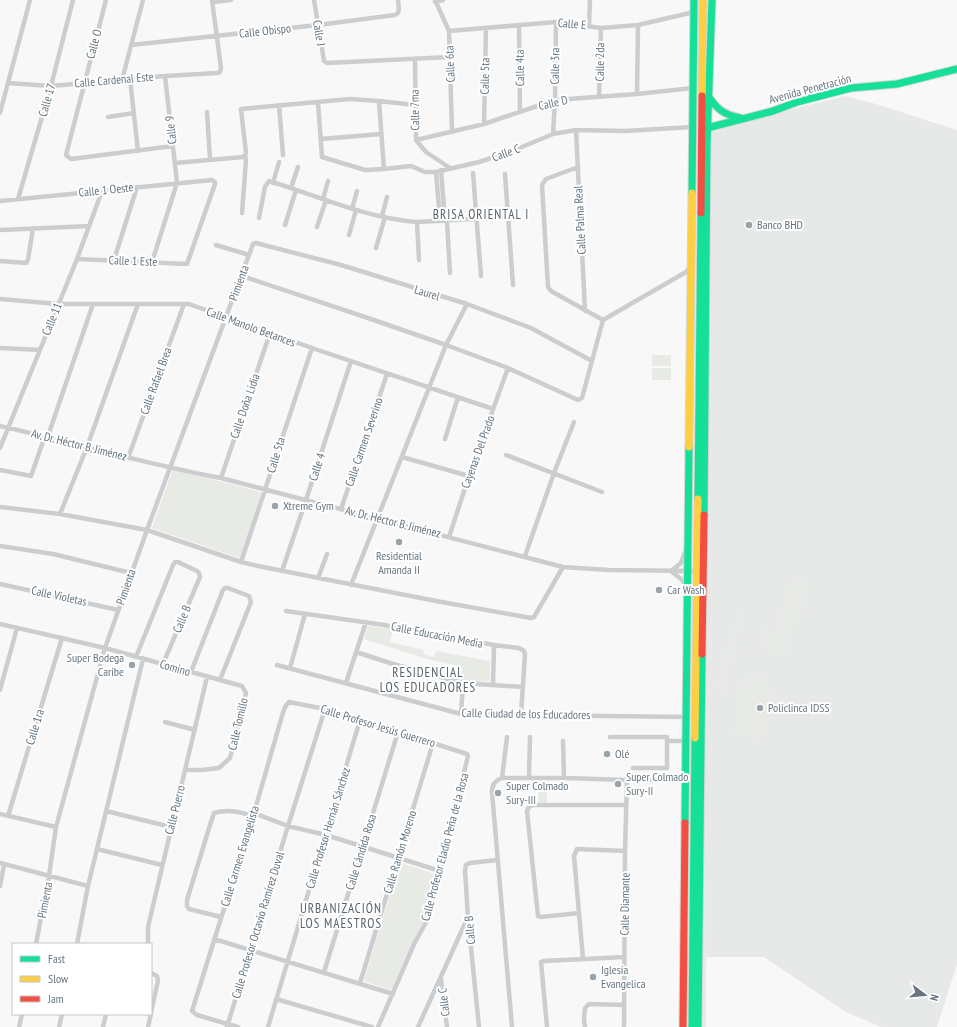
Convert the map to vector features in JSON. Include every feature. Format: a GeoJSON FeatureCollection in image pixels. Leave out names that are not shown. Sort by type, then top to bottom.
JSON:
{"type":"FeatureCollection","features":[{"type":"Feature","properties":{"kind":"main road"},"geometry":{"type":"LineString","coordinates":[[683,1027],[694,0]]}},
{"type":"Feature","properties":{"kind":"main road"},"geometry":{"type":"LineString","coordinates":[[698,1027],[701,821],[704,127],[702,88],[703,0]]}},
{"type":"Feature","properties":{"kind":"main road"},"geometry":{"type":"LineString","coordinates":[[692,1027],[696,571],[701,266],[704,127],[708,96],[712,0]]}},
{"type":"Feature","properties":{"kind":"main road","name":"Avenida Penetración"},"geometry":{"type":"LineString","coordinates":[[692,127],[704,127],[773,111],[797,102],[851,88],[897,84],[957,69]]}},
{"type":"Feature","properties":{"kind":"main road"},"geometry":{"type":"LineString","coordinates":[[708,96],[723,114],[742,118]]}},
{"type":"Feature","properties":{"kind":"street"},"geometry":{"type":"LineString","coordinates":[[0,113],[30,0]]}},
{"type":"Feature","properties":{"kind":"street","name":"Calle 17"},"geometry":{"type":"LineString","coordinates":[[18,199],[51,86],[73,0]]}},
{"type":"Feature","properties":{"kind":"street","name":"Calle O"},"geometry":{"type":"LineString","coordinates":[[106,0],[66,155],[71,159],[138,151]]}},
{"type":"Feature","properties":{"kind":"street"},"geometry":{"type":"LineString","coordinates":[[122,80],[143,0]]}},
{"type":"Feature","properties":{"kind":"street"},"geometry":{"type":"LineString","coordinates":[[216,37],[212,1],[231,0]]}},
{"type":"Feature","properties":{"kind":"street","name":"Calle J"},"geometry":{"type":"LineString","coordinates":[[314,0],[324,61],[327,64],[415,60]]}},
{"type":"Feature","properties":{"kind":"street","name":"Calle Obispo"},"geometry":{"type":"LineString","coordinates":[[131,45],[216,37],[395,15],[399,9],[398,0]]}},
{"type":"Feature","properties":{"kind":"street"},"geometry":{"type":"LineString","coordinates":[[435,1],[443,0]]}},
{"type":"Feature","properties":{"kind":"street"},"geometry":{"type":"LineString","coordinates":[[589,26],[590,0]]}},
{"type":"Feature","properties":{"kind":"street","name":"Calle 6ta"},"geometry":{"type":"LineString","coordinates":[[435,1],[449,31],[452,132]]}},
{"type":"Feature","properties":{"kind":"street","name":"Calle E"},"geometry":{"type":"LineString","coordinates":[[449,31],[556,22],[601,28],[638,25],[694,12]]}},
{"type":"Feature","properties":{"kind":"street","name":"Calle 3ra"},"geometry":{"type":"LineString","coordinates":[[553,134],[556,22]]}},
{"type":"Feature","properties":{"kind":"street","name":"Calle 4ta"},"geometry":{"type":"LineString","coordinates":[[519,25],[520,112]]}},
{"type":"Feature","properties":{"kind":"street"},"geometry":{"type":"LineString","coordinates":[[637,94],[638,25]]}},
{"type":"Feature","properties":{"kind":"street","name":"Calle 5ta"},"geometry":{"type":"LineString","coordinates":[[484,124],[486,28]]}},
{"type":"Feature","properties":{"kind":"street","name":"Calle 2da"},"geometry":{"type":"LineString","coordinates":[[599,97],[601,28]]}},
{"type":"Feature","properties":{"kind":"street","name":"Calle Cardenal Este"},"geometry":{"type":"LineString","coordinates":[[8,84],[51,86],[217,73],[220,72],[221,68],[216,37]]}},
{"type":"Feature","properties":{"kind":"street"},"geometry":{"type":"LineString","coordinates":[[415,60],[450,57]]}},
{"type":"Feature","properties":{"kind":"street","name":"Calle 7ma"},"geometry":{"type":"LineString","coordinates":[[415,60],[416,140],[426,152],[450,168]]}},
{"type":"Feature","properties":{"kind":"street","name":"Calle 9"},"geometry":{"type":"LineString","coordinates":[[165,76],[177,183]]}},
{"type":"Feature","properties":{"kind":"street"},"geometry":{"type":"LineString","coordinates":[[130,79],[138,151],[173,146]]}},
{"type":"Feature","properties":{"kind":"street","name":"Calle D"},"geometry":{"type":"LineString","coordinates":[[416,140],[484,124],[555,100],[693,88]]}},
{"type":"Feature","properties":{"kind":"street"},"geometry":{"type":"LineString","coordinates":[[242,213],[246,153],[241,109],[350,99],[415,106]]}},
{"type":"Feature","properties":{"kind":"street"},"geometry":{"type":"LineString","coordinates":[[379,101],[384,169]]}},
{"type":"Feature","properties":{"kind":"street"},"geometry":{"type":"LineString","coordinates":[[318,102],[322,158],[365,170],[411,166],[425,172],[436,172],[450,273]]}},
{"type":"Feature","properties":{"kind":"street"},"geometry":{"type":"LineString","coordinates":[[279,105],[282,155]]}},
{"type":"Feature","properties":{"kind":"street"},"geometry":{"type":"LineString","coordinates":[[207,112],[210,159]]}},
{"type":"Feature","properties":{"kind":"street"},"geometry":{"type":"LineString","coordinates":[[108,117],[134,113]]}},
{"type":"Feature","properties":{"kind":"street","name":"Calle C"},"geometry":{"type":"LineString","coordinates":[[436,172],[479,162],[510,152],[553,134],[576,130],[625,131],[692,127]]}},
{"type":"Feature","properties":{"kind":"street","name":"Calle Palma Real"},"geometry":{"type":"LineString","coordinates":[[576,130],[585,311]]}},
{"type":"Feature","properties":{"kind":"street"},"geometry":{"type":"LineString","coordinates":[[321,139],[381,134]]}},
{"type":"Feature","properties":{"kind":"street"},"geometry":{"type":"LineString","coordinates":[[175,163],[243,157],[245,155]]}},
{"type":"Feature","properties":{"kind":"street"},"geometry":{"type":"LineString","coordinates":[[273,183],[279,162]]}},
{"type":"Feature","properties":{"kind":"street"},"geometry":{"type":"LineString","coordinates":[[285,225],[298,167]]}},
{"type":"Feature","properties":{"kind":"street"},"geometry":{"type":"LineString","coordinates":[[578,167],[546,179],[542,185],[548,287],[549,290],[603,320]]}},
{"type":"Feature","properties":{"kind":"street"},"geometry":{"type":"LineString","coordinates":[[441,170],[444,221]]}},
{"type":"Feature","properties":{"kind":"street"},"geometry":{"type":"LineString","coordinates":[[473,173],[481,276]]}},
{"type":"Feature","properties":{"kind":"street"},"geometry":{"type":"LineString","coordinates":[[505,174],[513,284]]}},
{"type":"Feature","properties":{"kind":"street","name":"Calle 1 Oeste"},"geometry":{"type":"LineString","coordinates":[[0,201],[212,180],[215,184],[189,262]]}},
{"type":"Feature","properties":{"kind":"street"},"geometry":{"type":"LineString","coordinates":[[318,227],[328,181]]}},
{"type":"Feature","properties":{"kind":"street"},"geometry":{"type":"LineString","coordinates":[[259,218],[265,187],[269,182],[354,209],[403,221],[444,221],[508,217]]}},
{"type":"Feature","properties":{"kind":"street"},"geometry":{"type":"LineString","coordinates":[[152,262],[177,183]]}},
{"type":"Feature","properties":{"kind":"street"},"geometry":{"type":"LineString","coordinates":[[114,260],[137,187]]}},
{"type":"Feature","properties":{"kind":"street","name":"Calle 11"},"geometry":{"type":"LineString","coordinates":[[0,448],[77,259],[102,190]]}},
{"type":"Feature","properties":{"kind":"street"},"geometry":{"type":"LineString","coordinates":[[349,235],[357,191]]}},
{"type":"Feature","properties":{"kind":"street"},"geometry":{"type":"LineString","coordinates":[[376,248],[387,197]]}},
{"type":"Feature","properties":{"kind":"street"},"geometry":{"type":"LineString","coordinates":[[417,222],[419,260]]}},
{"type":"Feature","properties":{"kind":"street"},"geometry":{"type":"LineString","coordinates":[[1,230],[89,226]]}},
{"type":"Feature","properties":{"kind":"street"},"geometry":{"type":"LineString","coordinates":[[0,260],[23,264],[28,260],[33,228]]}},
{"type":"Feature","properties":{"kind":"street","name":"Pimienta"},"geometry":{"type":"LineString","coordinates":[[36,943],[49,876],[56,827],[104,648],[253,244],[256,243]]}},
{"type":"Feature","properties":{"kind":"street","name":"Laurel"},"geometry":{"type":"LineString","coordinates":[[256,243],[341,265],[467,304],[531,328],[592,361]]}},
{"type":"Feature","properties":{"kind":"street"},"geometry":{"type":"LineString","coordinates":[[216,245],[249,255]]}},
{"type":"Feature","properties":{"kind":"street","name":"Calle 1 Este"},"geometry":{"type":"LineString","coordinates":[[77,259],[186,264],[189,262]]}},
{"type":"Feature","properties":{"kind":"street"},"geometry":{"type":"LineString","coordinates":[[242,276],[446,345],[508,368],[580,400],[582,398],[603,320],[686,272],[691,266]]}},
{"type":"Feature","properties":{"kind":"street","name":"Calle Manolo Betances"},"geometry":{"type":"LineString","coordinates":[[0,299],[58,304],[193,305],[312,348],[493,409]]}},
{"type":"Feature","properties":{"kind":"street"},"geometry":{"type":"LineString","coordinates":[[0,470],[31,476],[93,304]]}},
{"type":"Feature","properties":{"kind":"street"},"geometry":{"type":"LineString","coordinates":[[60,514],[88,447],[138,304]]}},
{"type":"Feature","properties":{"kind":"street","name":"Calle Rafael Brea"},"geometry":{"type":"LineString","coordinates":[[128,458],[184,304]]}},
{"type":"Feature","properties":{"kind":"street"},"geometry":{"type":"LineString","coordinates":[[351,585],[446,345],[467,304]]}},
{"type":"Feature","properties":{"kind":"street","name":"Calle Doña Lidia"},"geometry":{"type":"LineString","coordinates":[[221,478],[270,333]]}},
{"type":"Feature","properties":{"kind":"street"},"geometry":{"type":"LineString","coordinates":[[0,348],[40,350]]}},
{"type":"Feature","properties":{"kind":"street","name":"Calle 5ta"},"geometry":{"type":"LineString","coordinates":[[241,562],[312,348]]}},
{"type":"Feature","properties":{"kind":"street","name":"Calle 4"},"geometry":{"type":"LineString","coordinates":[[282,571],[351,361]]}},
{"type":"Feature","properties":{"kind":"street","name":"Cayenas Del Prado"},"geometry":{"type":"LineString","coordinates":[[449,536],[508,368]]}},
{"type":"Feature","properties":{"kind":"street","name":"Calle Carmen Severino"},"geometry":{"type":"LineString","coordinates":[[341,509],[387,374]]}},
{"type":"Feature","properties":{"kind":"street"},"geometry":{"type":"LineString","coordinates":[[445,439],[458,397]]}},
{"type":"Feature","properties":{"kind":"street"},"geometry":{"type":"LineString","coordinates":[[525,556],[554,473],[574,422]]}},
{"type":"Feature","properties":{"kind":"street","name":"Av. Dr. Héctor B. Jiménez"},"geometry":{"type":"LineString","coordinates":[[0,426],[46,436],[170,469],[221,478],[377,519],[449,536],[563,567],[609,570],[696,571]]}},
{"type":"Feature","properties":{"kind":"street"},"geometry":{"type":"LineString","coordinates":[[506,455],[602,492]]}},
{"type":"Feature","properties":{"kind":"street"},"geometry":{"type":"LineString","coordinates":[[402,457],[469,476]]}},
{"type":"Feature","properties":{"kind":"street"},"geometry":{"type":"LineString","coordinates":[[0,507],[60,514],[147,530],[241,562],[351,585],[533,618],[563,567]]}},
{"type":"Feature","properties":{"kind":"street"},"geometry":{"type":"LineString","coordinates":[[687,587],[681,579],[671,571],[681,563],[688,542]]}},
{"type":"Feature","properties":{"kind":"street"},"geometry":{"type":"LineString","coordinates":[[0,546],[53,554],[131,572]]}},
{"type":"Feature","properties":{"kind":"street"},"geometry":{"type":"LineString","coordinates":[[318,578],[327,554]]}},
{"type":"Feature","properties":{"kind":"street","name":"Calle B"},"geometry":{"type":"LineString","coordinates":[[136,657],[175,562],[178,562],[199,573],[200,577],[163,664]]}},
{"type":"Feature","properties":{"kind":"street","name":"Calle Violetas"},"geometry":{"type":"LineString","coordinates":[[0,584],[118,610]]}},
{"type":"Feature","properties":{"kind":"street"},"geometry":{"type":"LineString","coordinates":[[191,672],[223,590],[228,588],[249,596],[251,602],[220,680]]}},
{"type":"Feature","properties":{"kind":"street","name":"Calle Educación Media"},"geometry":{"type":"LineString","coordinates":[[286,611],[366,622],[494,645],[519,648],[524,651],[525,654],[521,715]]}},
{"type":"Feature","properties":{"kind":"street"},"geometry":{"type":"LineString","coordinates":[[290,668],[304,614]]}},
{"type":"Feature","properties":{"kind":"street"},"geometry":{"type":"LineString","coordinates":[[346,683],[366,622]]}},
{"type":"Feature","properties":{"kind":"street","name":"Comino"},"geometry":{"type":"LineString","coordinates":[[0,624],[104,648],[242,686],[245,689]]}},
{"type":"Feature","properties":{"kind":"street"},"geometry":{"type":"LineString","coordinates":[[0,690],[17,628]]}},
{"type":"Feature","properties":{"kind":"street","name":"Calle 1ra"},"geometry":{"type":"LineString","coordinates":[[8,816],[62,638]]}},
{"type":"Feature","properties":{"kind":"street"},"geometry":{"type":"LineString","coordinates":[[493,685],[494,645]]}},
{"type":"Feature","properties":{"kind":"street"},"geometry":{"type":"LineString","coordinates":[[356,652],[393,664],[463,683],[523,687]]}},
{"type":"Feature","properties":{"kind":"street"},"geometry":{"type":"LineString","coordinates":[[77,943],[88,886],[143,659]]}},
{"type":"Feature","properties":{"kind":"street","name":"Calle Ciudad de los Educadores"},"geometry":{"type":"LineString","coordinates":[[276,665],[461,714],[686,717]]}},
{"type":"Feature","properties":{"kind":"street","name":"Calle Puerro"},"geometry":{"type":"LineString","coordinates":[[148,943],[148,927],[170,827],[207,677]]}},
{"type":"Feature","properties":{"kind":"street"},"geometry":{"type":"LineString","coordinates":[[461,714],[463,683]]}},
{"type":"Feature","properties":{"kind":"street","name":"Calle Tomillo"},"geometry":{"type":"LineString","coordinates":[[185,770],[219,768],[230,758],[246,693],[245,689]]}},
{"type":"Feature","properties":{"kind":"street","name":"Calle Profesor Jesús Guerrero"},"geometry":{"type":"LineString","coordinates":[[289,702],[325,709],[467,754]]}},
{"type":"Feature","properties":{"kind":"street","name":"Calle Carmen Evangelista"},"geometry":{"type":"LineString","coordinates":[[228,1025],[197,1015],[192,1011],[282,716],[285,707],[289,702]]}},
{"type":"Feature","properties":{"kind":"street","name":"Calle Profesor Octavio Ramírez Duval"},"geometry":{"type":"LineString","coordinates":[[228,1025],[325,709]]}},
{"type":"Feature","properties":{"kind":"street","name":"Calle Profesor Hernán Sánchez"},"geometry":{"type":"LineString","coordinates":[[268,1027],[360,720]]}},
{"type":"Feature","properties":{"kind":"street"},"geometry":{"type":"LineString","coordinates":[[165,722],[195,730]]}},
{"type":"Feature","properties":{"kind":"street","name":"Calle Cándida Rosa"},"geometry":{"type":"LineString","coordinates":[[324,972],[398,732]]}},
{"type":"Feature","properties":{"kind":"street"},"geometry":{"type":"LineString","coordinates":[[502,778],[507,737]]}},
{"type":"Feature","properties":{"kind":"street"},"geometry":{"type":"LineString","coordinates":[[529,777],[530,737]]}},
{"type":"Feature","properties":{"kind":"street"},"geometry":{"type":"LineString","coordinates":[[610,737],[667,737],[667,768],[633,768]]}},
{"type":"Feature","properties":{"kind":"street"},"geometry":{"type":"LineString","coordinates":[[562,741],[564,778]]}},
{"type":"Feature","properties":{"kind":"street"},"geometry":{"type":"LineString","coordinates":[[667,741],[686,741]]}},
{"type":"Feature","properties":{"kind":"street","name":"Calle Ramón Moreno"},"geometry":{"type":"LineString","coordinates":[[360,983],[433,743]]}},
{"type":"Feature","properties":{"kind":"street","name":"Calle Profesor Eladio Peña de la Rosa"},"geometry":{"type":"LineString","coordinates":[[378,1027],[415,942],[428,919],[468,757],[467,754]]}},
{"type":"Feature","properties":{"kind":"street"},"geometry":{"type":"LineString","coordinates":[[512,1027],[497,860],[492,787],[495,781],[502,778],[529,777],[627,780],[685,779]]}},
{"type":"Feature","properties":{"kind":"street","name":"Calle Diamante"},"geometry":{"type":"LineString","coordinates":[[624,1027],[627,780]]}},
{"type":"Feature","properties":{"kind":"street"},"geometry":{"type":"LineString","coordinates":[[579,913],[541,917],[538,916],[527,811],[533,805],[626,805]]}},
{"type":"Feature","properties":{"kind":"street"},"geometry":{"type":"LineString","coordinates":[[221,917],[189,909],[186,906],[214,812],[222,810],[236,811],[253,815],[288,826],[326,835],[440,872]]}},
{"type":"Feature","properties":{"kind":"street"},"geometry":{"type":"LineString","coordinates":[[106,811],[170,827]]}},
{"type":"Feature","properties":{"kind":"street"},"geometry":{"type":"LineString","coordinates":[[0,814],[56,827]]}},
{"type":"Feature","properties":{"kind":"street"},"geometry":{"type":"LineString","coordinates":[[97,849],[162,865]]}},
{"type":"Feature","properties":{"kind":"street"},"geometry":{"type":"LineString","coordinates":[[583,959],[574,856],[575,852],[577,849],[625,850]]}},
{"type":"Feature","properties":{"kind":"street","name":"Calle B"},"geometry":{"type":"LineString","coordinates":[[479,1027],[468,918],[466,865],[470,863],[497,860]]}},
{"type":"Feature","properties":{"kind":"street"},"geometry":{"type":"LineString","coordinates":[[0,886],[2,864],[88,886]]}},
{"type":"Feature","properties":{"kind":"street"},"geometry":{"type":"LineString","coordinates":[[418,1027],[468,918]]}},
{"type":"Feature","properties":{"kind":"street"},"geometry":{"type":"LineString","coordinates":[[214,939],[393,994]]}},
{"type":"Feature","properties":{"kind":"street"},"geometry":{"type":"LineString","coordinates":[[547,1027],[541,962],[624,957]]}},
{"type":"Feature","properties":{"kind":"street"},"geometry":{"type":"LineString","coordinates":[[152,974],[157,976],[158,981],[152,1008]]}},
{"type":"Feature","properties":{"kind":"street","name":"Calle C"},"geometry":{"type":"LineString","coordinates":[[441,977],[447,1027]]}},
{"type":"Feature","properties":{"kind":"street"},"geometry":{"type":"LineString","coordinates":[[276,999],[372,1027]]}},
{"type":"Feature","properties":{"kind":"street"},"geometry":{"type":"LineString","coordinates":[[585,1027],[585,1008],[589,1004],[624,1005]]}},
{"type":"Feature","properties":{"kind":"street"},"geometry":{"type":"LineString","coordinates":[[19,1027],[22,1015]]}},
{"type":"Feature","properties":{"kind":"street"},"geometry":{"type":"LineString","coordinates":[[59,1027],[62,1015]]}},
{"type":"Feature","properties":{"kind":"street"},"geometry":{"type":"LineString","coordinates":[[103,1027],[106,1015]]}},
{"type":"Feature","properties":{"kind":"street"},"geometry":{"type":"LineString","coordinates":[[148,1027],[151,1015]]}},
{"type":"Feature","properties":{"kind":"street"},"geometry":{"type":"LineString","coordinates":[[228,1025],[238,1027]]}},
{"type":"Feature","properties":{"kind":"shaded area"},"geometry":{"type":"Polygon","coordinates":[[[845,96],[876,104],[957,130],[957,964],[937,1027],[881,1027],[846,1012],[764,957],[694,957],[703,131],[845,96]]]}},
{"type":"Feature","properties":{"kind":"shaded area"},"geometry":{"type":"Polygon","coordinates":[[[652,355],[671,355],[671,366],[652,366],[652,355]]]}},
{"type":"Feature","properties":{"kind":"shaded area"},"geometry":{"type":"Polygon","coordinates":[[[652,368],[671,368],[671,380],[652,380],[652,368]]]}},
{"type":"Feature","properties":{"kind":"shaded area"},"geometry":{"type":"Polygon","coordinates":[[[173,469],[261,492],[242,559],[152,528],[173,469]]]}},
{"type":"Feature","properties":{"kind":"shaded area"},"geometry":{"type":"Polygon","coordinates":[[[793,579],[810,585],[800,611],[797,612],[789,641],[792,642],[786,657],[766,649],[760,630],[776,633],[793,579]]]}},
{"type":"Feature","properties":{"kind":"shaded area"},"geometry":{"type":"Polygon","coordinates":[[[735,607],[745,609],[743,618],[740,621],[739,631],[737,632],[737,639],[735,640],[738,650],[724,646],[731,643],[731,636],[733,635],[734,631],[733,628],[738,620],[737,617],[740,612],[738,610],[734,612],[735,607]]]}},
{"type":"Feature","properties":{"kind":"shaded area"},"geometry":{"type":"Polygon","coordinates":[[[368,626],[393,629],[390,642],[424,650],[423,654],[434,657],[436,651],[490,661],[490,681],[469,682],[460,679],[463,667],[423,658],[364,639],[368,626]]]}},
{"type":"Feature","properties":{"kind":"shaded area"},"geometry":{"type":"Polygon","coordinates":[[[721,651],[737,656],[734,660],[732,655],[729,656],[730,660],[727,664],[727,671],[724,672],[724,679],[722,680],[725,688],[720,691],[717,688],[722,670],[721,651]]]}},
{"type":"Feature","properties":{"kind":"shaded area"},"geometry":{"type":"Polygon","coordinates":[[[754,673],[763,677],[761,685],[776,690],[769,702],[764,716],[767,718],[760,739],[742,734],[741,738],[733,735],[735,731],[737,731],[745,708],[741,706],[743,702],[735,699],[739,688],[749,685],[748,678],[754,673]]]}},
{"type":"Feature","properties":{"kind":"shaded area"},"geometry":{"type":"Polygon","coordinates":[[[539,782],[547,782],[547,803],[538,802],[539,782]]]}},
{"type":"Feature","properties":{"kind":"shaded area"},"geometry":{"type":"Polygon","coordinates":[[[707,833],[706,1027],[692,1027],[694,834],[707,833]]]}},
{"type":"Feature","properties":{"kind":"shaded area"},"geometry":{"type":"Polygon","coordinates":[[[401,863],[435,874],[435,876],[426,918],[414,939],[391,990],[364,980],[401,863]]]}},
{"type":"Feature","properties":{"kind":"traffic: fast"},"geometry":{"type":"LineString","coordinates":[[692,193],[694,0]]}},
{"type":"Feature","properties":{"kind":"traffic: fast"},"geometry":{"type":"LineString","coordinates":[[704,515],[707,144],[712,0]]}},
{"type":"Feature","properties":{"kind":"traffic: fast"},"geometry":{"type":"LineString","coordinates":[[704,127],[707,128],[773,111],[797,102],[851,88],[897,84],[957,69]]}},
{"type":"Feature","properties":{"kind":"traffic: fast"},"geometry":{"type":"LineString","coordinates":[[708,96],[721,111],[740,118]]}},
{"type":"Feature","properties":{"kind":"traffic: fast"},"geometry":{"type":"LineString","coordinates":[[698,499],[701,213]]}},
{"type":"Feature","properties":{"kind":"traffic: fast"},"geometry":{"type":"LineString","coordinates":[[685,823],[689,447]]}},
{"type":"Feature","properties":{"kind":"traffic: fast"},"geometry":{"type":"LineString","coordinates":[[698,1027],[702,654]]}},
{"type":"Feature","properties":{"kind":"traffic: fast"},"geometry":{"type":"LineString","coordinates":[[692,1027],[695,738]]}},
{"type":"Feature","properties":{"kind":"traffic: slow"},"geometry":{"type":"LineString","coordinates":[[702,96],[703,0]]}},
{"type":"Feature","properties":{"kind":"traffic: slow"},"geometry":{"type":"LineString","coordinates":[[689,447],[692,193]]}},
{"type":"Feature","properties":{"kind":"traffic: slow"},"geometry":{"type":"LineString","coordinates":[[695,738],[698,499]]}},
{"type":"Feature","properties":{"kind":"traffic: jam"},"geometry":{"type":"LineString","coordinates":[[701,213],[702,96]]}},
{"type":"Feature","properties":{"kind":"traffic: jam"},"geometry":{"type":"LineString","coordinates":[[702,654],[704,515]]}},
{"type":"Feature","properties":{"kind":"traffic: jam"},"geometry":{"type":"LineString","coordinates":[[683,1027],[685,823]]}},
{"type":"Feature","properties":{"kind":"place","name":"Banco BHD"},"geometry":{"type":"Point","coordinates":[749,225]}},
{"type":"Feature","properties":{"kind":"place","name":"Xtreme Gym"},"geometry":{"type":"Point","coordinates":[275,506]}},
{"type":"Feature","properties":{"kind":"place","name":"Residential Amanda II"},"geometry":{"type":"Point","coordinates":[399,542]}},
{"type":"Feature","properties":{"kind":"place","name":"Car Wash"},"geometry":{"type":"Point","coordinates":[659,590]}},
{"type":"Feature","properties":{"kind":"place","name":"Super Bodega Caribe"},"geometry":{"type":"Point","coordinates":[132,665]}},
{"type":"Feature","properties":{"kind":"place","name":"Policlinca IDSS"},"geometry":{"type":"Point","coordinates":[760,708]}},
{"type":"Feature","properties":{"kind":"place","name":"Olé"},"geometry":{"type":"Point","coordinates":[607,754]}},
{"type":"Feature","properties":{"kind":"place","name":"Super Colmado Sury-II"},"geometry":{"type":"Point","coordinates":[618,784]}},
{"type":"Feature","properties":{"kind":"place","name":"Super Colmado Sury-III"},"geometry":{"type":"Point","coordinates":[498,793]}},
{"type":"Feature","properties":{"kind":"place","name":"Iglesia Evangelica"},"geometry":{"type":"Point","coordinates":[593,977]}},
{"type":"Feature","properties":{"kind":"district","name":"BRISA ORIENTAL I"},"geometry":{"type":"Point","coordinates":[481,214]}},
{"type":"Feature","properties":{"kind":"district","name":"RESIDENCIAL LOS EDUCADORES"},"geometry":{"type":"Point","coordinates":[428,680]}},
{"type":"Feature","properties":{"kind":"district","name":"URBANIZACIÓN LOS MAESTROS"},"geometry":{"type":"Point","coordinates":[341,916]}}]}
